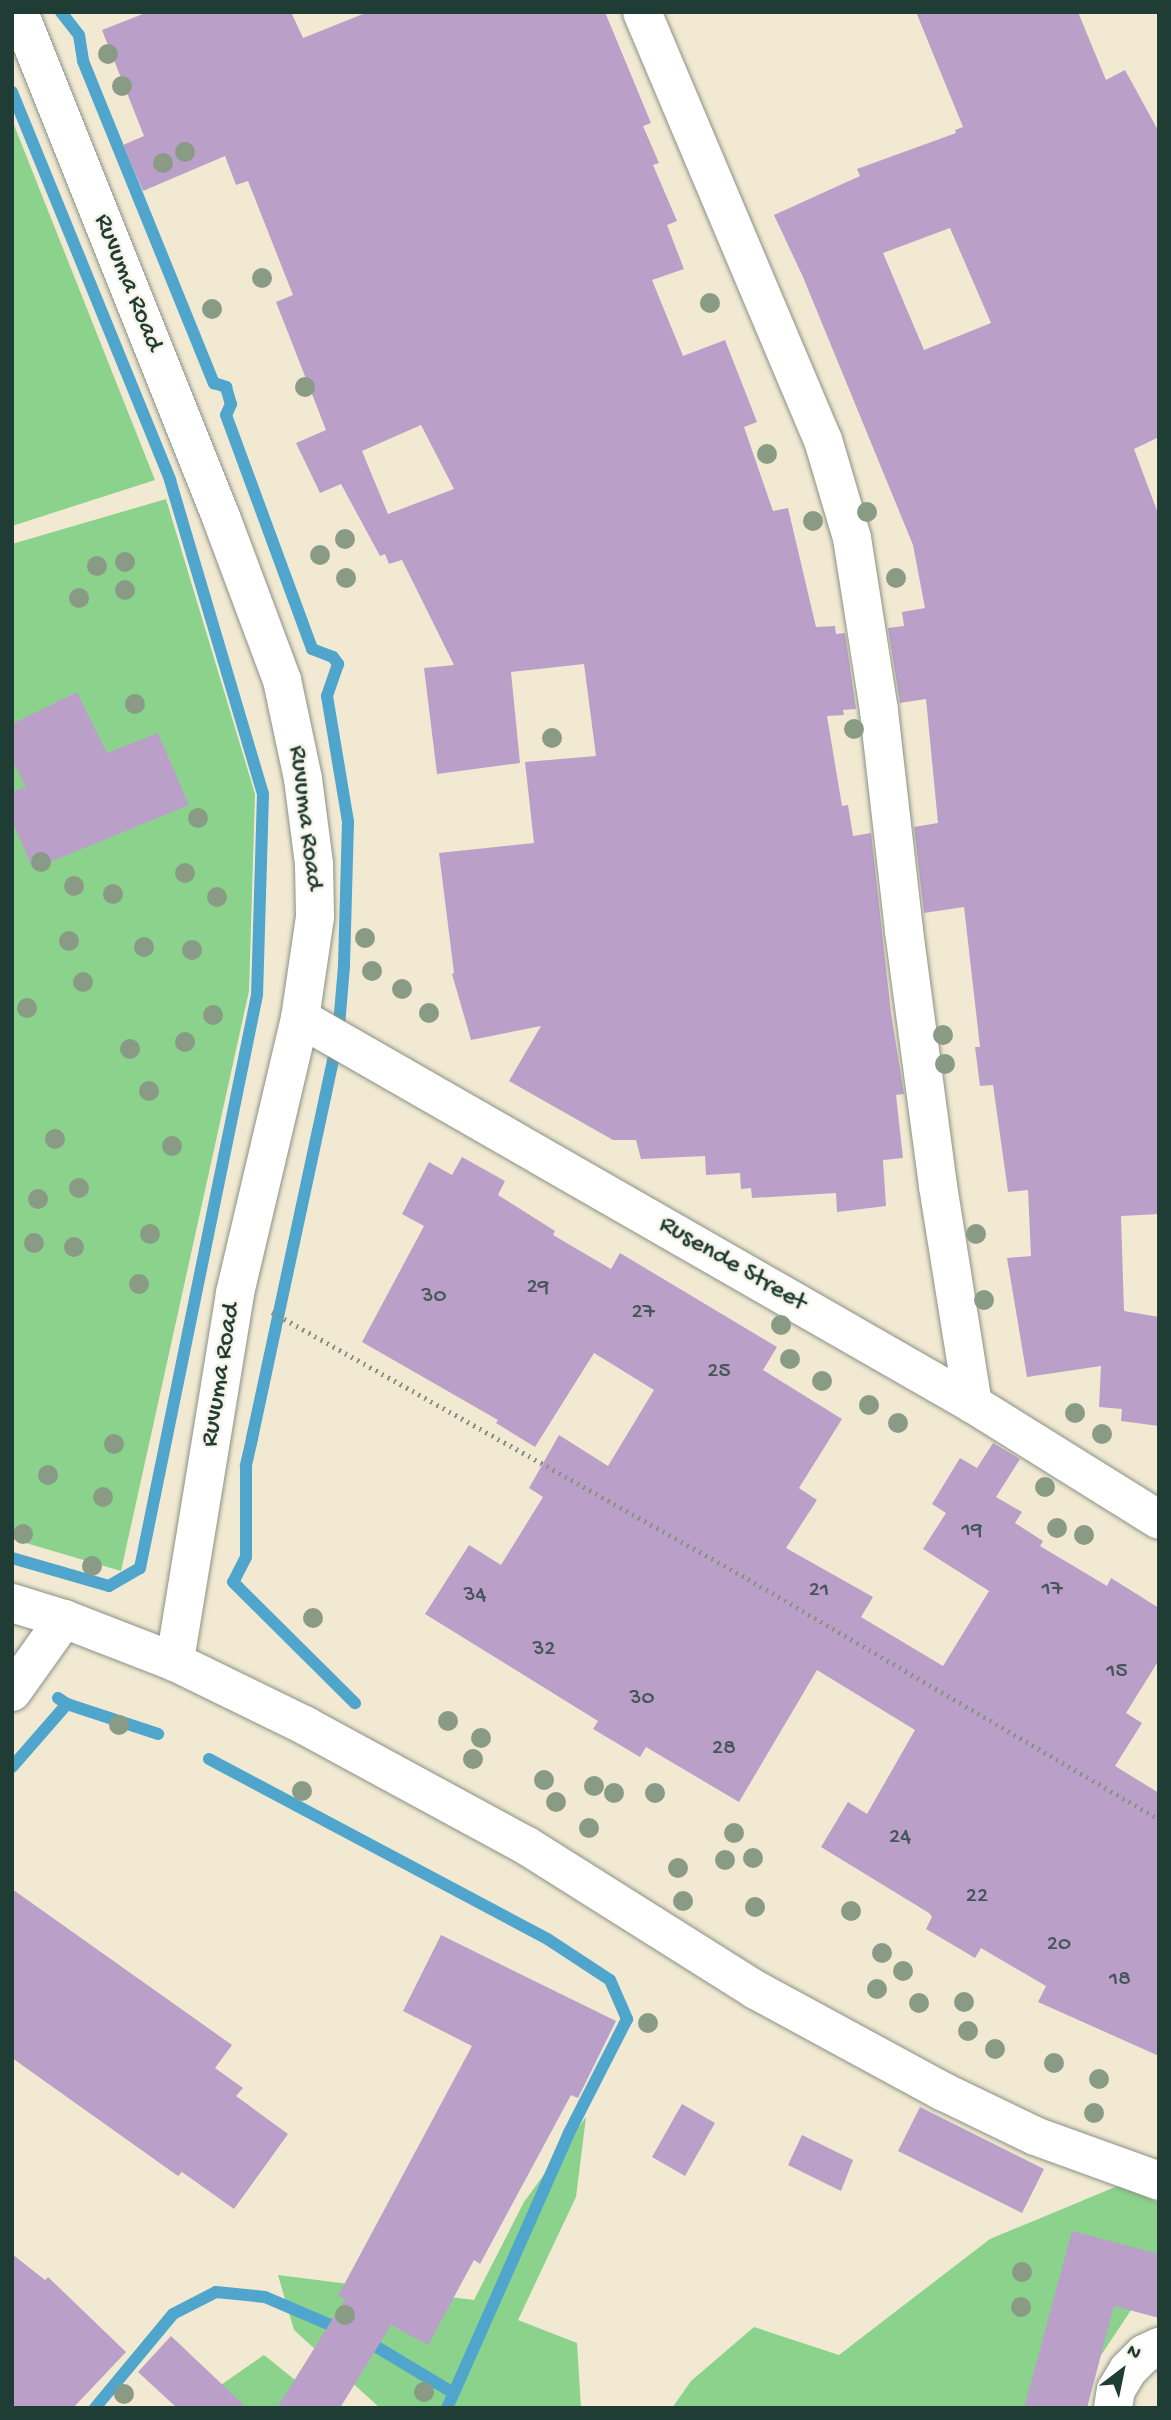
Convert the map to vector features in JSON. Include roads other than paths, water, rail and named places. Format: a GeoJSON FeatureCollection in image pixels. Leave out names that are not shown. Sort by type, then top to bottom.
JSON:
{"type":"FeatureCollection","features":[{"type":"Feature","properties":{"kind":"street","name":"Ruvuma Road"},"geometry":{"type":"LineString","coordinates":[[19,12],[221,517],[282,680],[303,779],[314,864],[315,917],[300,1018],[235,1294],[175,1662]]}},
{"type":"Feature","properties":{"kind":"street"},"geometry":{"type":"LineString","coordinates":[[642,12],[823,440],[852,538],[879,711],[936,1172],[973,1404]]}},
{"type":"Feature","properties":{"kind":"street","name":"Rusende Street"},"geometry":{"type":"LineString","coordinates":[[300,1018],[973,1404],[1159,1520]]}},
{"type":"Feature","properties":{"kind":"street"},"geometry":{"type":"LineString","coordinates":[[12,1603],[64,1619],[175,1662],[306,1726],[527,1846],[755,1990],[944,2092],[1035,2136],[1159,2181]]}},
{"type":"Feature","properties":{"kind":"street"},"geometry":{"type":"LineString","coordinates":[[12,1692],[64,1619]]}},
{"type":"Feature","properties":{"kind":"street"},"geometry":{"type":"LineString","coordinates":[[1113,2408],[1116,2390],[1128,2370],[1144,2354],[1159,2347]]}},
{"type":"Feature","properties":{"kind":"waterway"},"geometry":{"type":"LineString","coordinates":[[61,12],[79,35],[83,61],[214,383],[226,387],[231,404],[226,415],[312,649],[333,657],[338,664],[327,696],[348,822],[344,966],[338,1037],[246,1466],[246,1557],[233,1582],[355,1703]]}},
{"type":"Feature","properties":{"kind":"waterway"},"geometry":{"type":"LineString","coordinates":[[12,92],[170,480],[263,794],[257,995],[140,1568],[109,1586],[12,1558]]}},
{"type":"Feature","properties":{"kind":"waterway"},"geometry":{"type":"LineString","coordinates":[[58,1698],[67,1704],[158,1734]]}},
{"type":"Feature","properties":{"kind":"waterway"},"geometry":{"type":"LineString","coordinates":[[12,1767],[67,1704]]}},
{"type":"Feature","properties":{"kind":"waterway"},"geometry":{"type":"LineString","coordinates":[[209,1759],[549,1940],[610,1980],[627,2019],[569,2133],[447,2408]]}},
{"type":"Feature","properties":{"kind":"waterway"},"geometry":{"type":"LineString","coordinates":[[95,2408],[173,2314],[216,2292],[265,2297],[342,2330]]}},
{"type":"Feature","properties":{"kind":"waterway"},"geometry":{"type":"LineString","coordinates":[[365,2340],[452,2392]]}}]}
